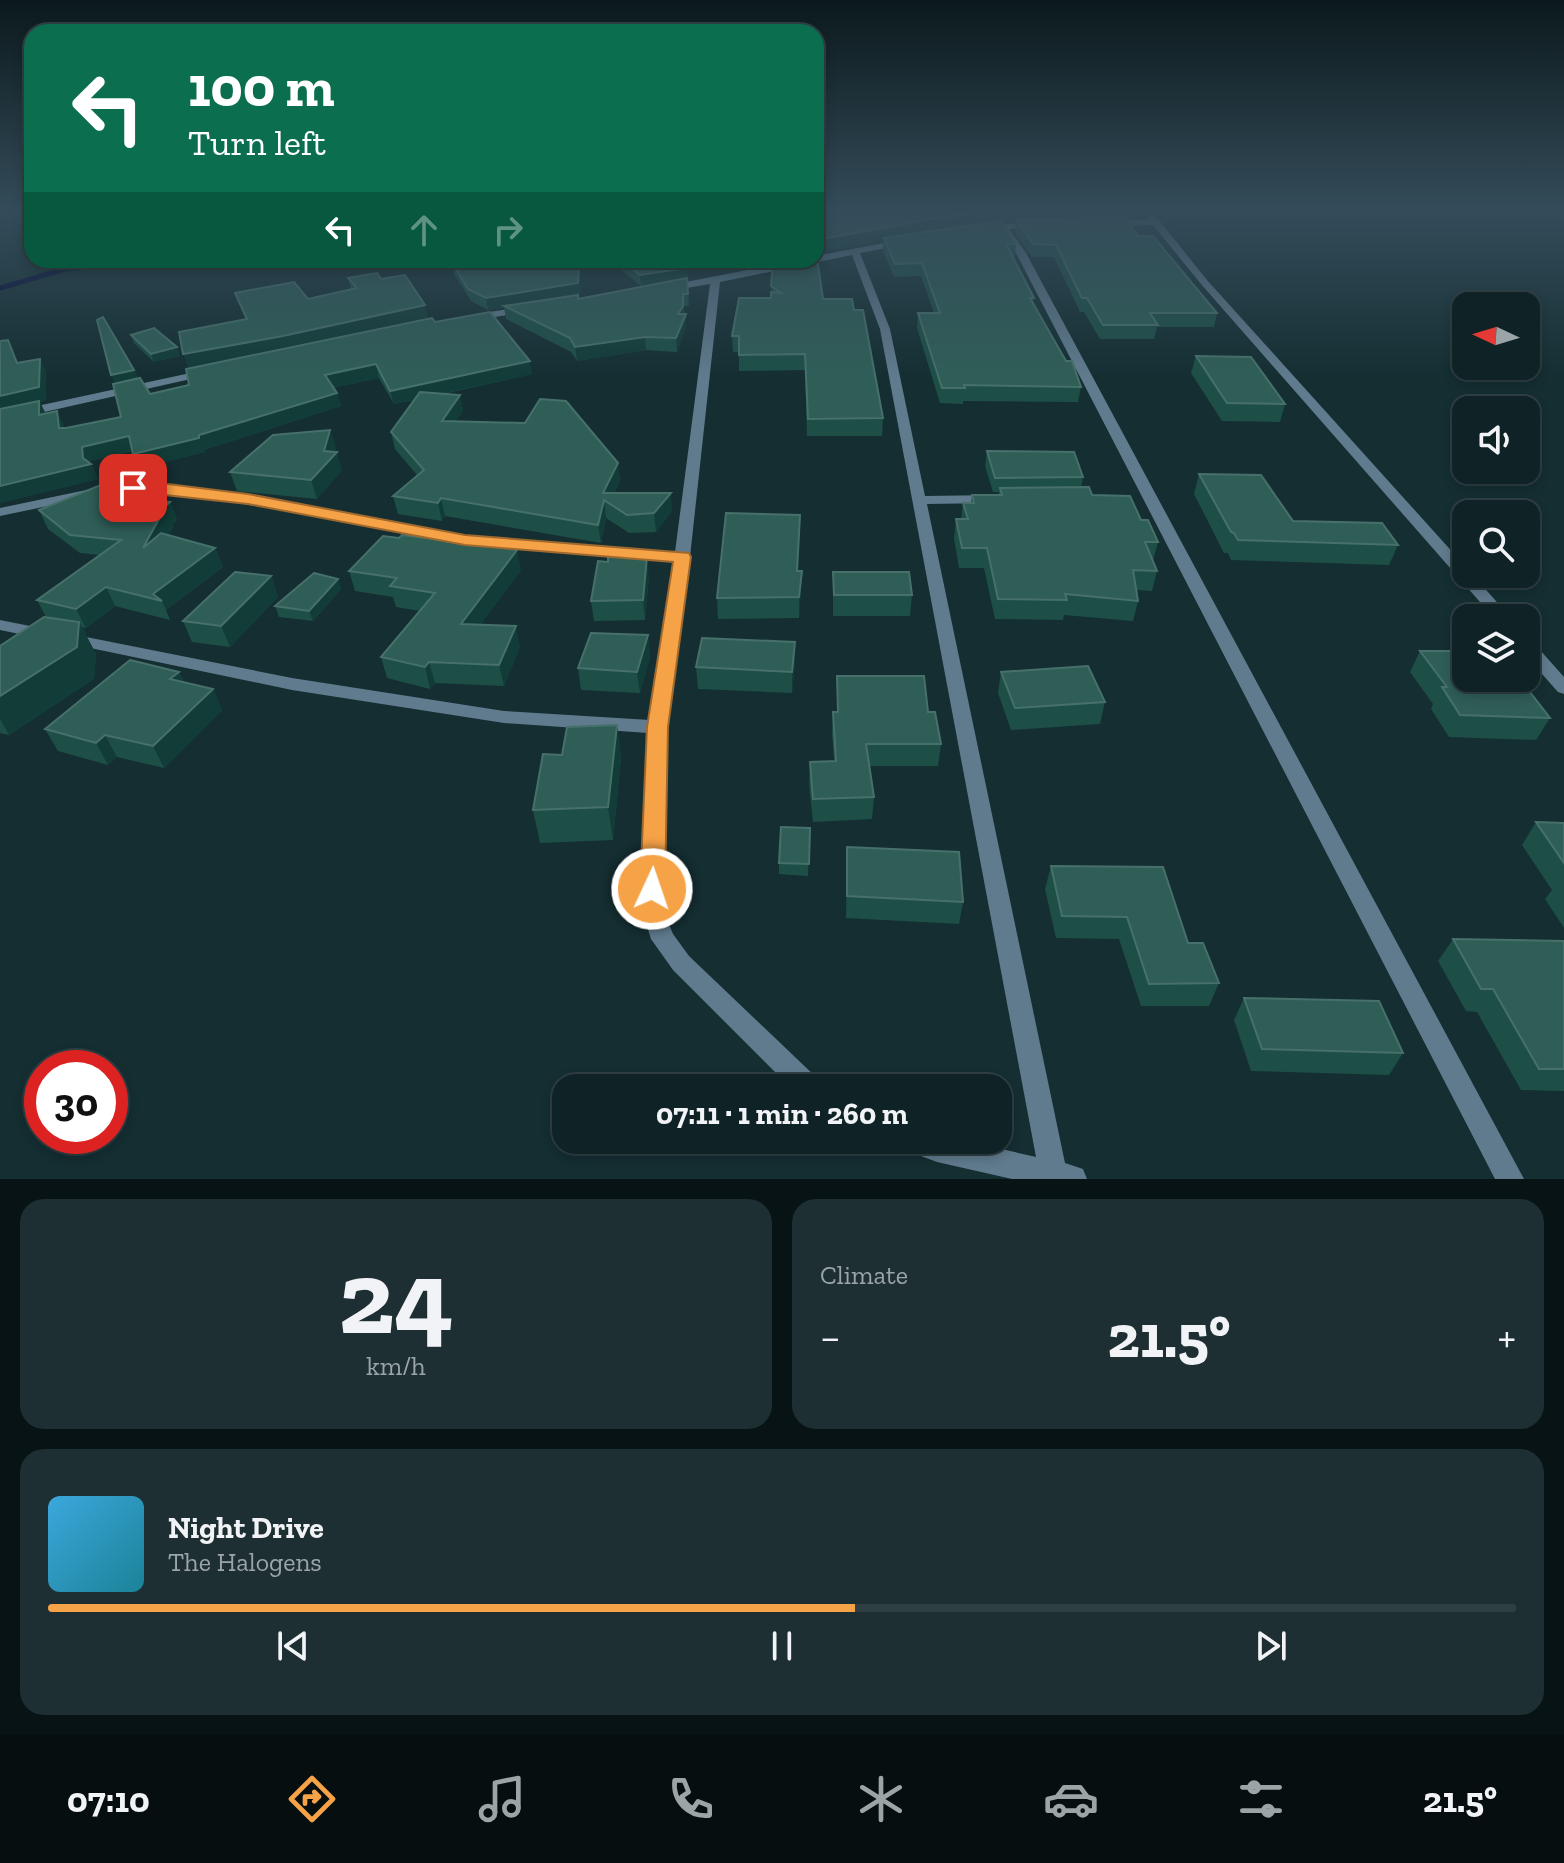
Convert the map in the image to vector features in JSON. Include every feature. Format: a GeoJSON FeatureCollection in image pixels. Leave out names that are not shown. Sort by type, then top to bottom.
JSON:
{"type":"FeatureCollection","features":[{"type":"Feature","properties":{"kind":"street"},"geometry":{"type":"LineString","coordinates":[[656,289],[774,268]]}},
{"type":"Feature","properties":{"kind":"street"},"geometry":{"type":"LineString","coordinates":[[861,268],[885,329],[1063,1176],[964,1154]]}},
{"type":"Feature","properties":{"kind":"street"},"geometry":{"type":"LineString","coordinates":[[1028,268],[1142,498],[1510,1179]]}},
{"type":"Feature","properties":{"kind":"street"},"geometry":{"type":"LineString","coordinates":[[1193,268],[1491,604]]}},
{"type":"Feature","properties":{"kind":"street"},"geometry":{"type":"LineString","coordinates":[[715,280],[658,727],[652,889],[655,917],[663,939],[681,963],[795,1074]]}},
{"type":"Feature","properties":{"kind":"street"},"geometry":{"type":"LineString","coordinates":[[454,321],[539,307]]}},
{"type":"Feature","properties":{"kind":"street"},"geometry":{"type":"LineString","coordinates":[[0,418],[227,368]]}},
{"type":"Feature","properties":{"kind":"street"},"geometry":{"type":"LineString","coordinates":[[0,512],[115,488],[160,488],[286,506],[465,540],[682,557]]}},
{"type":"Feature","properties":{"kind":"street"},"geometry":{"type":"LineString","coordinates":[[919,500],[1011,499]]}},
{"type":"Feature","properties":{"kind":"street"},"geometry":{"type":"LineString","coordinates":[[0,625],[292,684],[504,717],[658,727]]}},
{"type":"Feature","properties":{"kind":"street"},"geometry":{"type":"LineString","coordinates":[[1540,661],[1564,688]]}},
{"type":"Feature","properties":{"kind":"building"},"geometry":{"type":"Polygon","coordinates":[[[455,268],[579,268],[578,283],[486,298],[468,289],[455,268]]]}},
{"type":"Feature","properties":{"kind":"building"},"geometry":{"type":"Polygon","coordinates":[[[631,268],[687,268],[640,275],[631,268]]]}},
{"type":"Feature","properties":{"kind":"building"},"geometry":{"type":"Polygon","coordinates":[[[772,268],[818,268],[823,299],[852,299],[854,310],[863,310],[883,418],[808,419],[805,354],[739,355],[739,336],[732,336],[739,298],[771,298],[771,292],[781,293],[771,286],[772,268]]]}},
{"type":"Feature","properties":{"kind":"building"},"geometry":{"type":"Polygon","coordinates":[[[924,268],[1018,268],[1034,298],[1030,298],[1066,361],[1072,361],[1081,387],[964,385],[965,388],[942,388],[918,313],[940,313],[924,268]]]}},
{"type":"Feature","properties":{"kind":"building"},"geometry":{"type":"Polygon","coordinates":[[[1067,268],[1180,268],[1217,313],[1150,313],[1158,325],[1103,325],[1087,298],[1082,298],[1067,268]]]}},
{"type":"Feature","properties":{"kind":"building"},"geometry":{"type":"Polygon","coordinates":[[[377,273],[381,279],[405,275],[425,305],[183,354],[179,332],[247,319],[235,293],[294,282],[308,299],[357,288],[348,278],[377,273]]]}},
{"type":"Feature","properties":{"kind":"building"},"geometry":{"type":"Polygon","coordinates":[[[687,278],[688,294],[683,294],[683,306],[678,314],[686,314],[676,338],[645,337],[575,347],[570,338],[504,306],[578,295],[578,299],[687,278]]]}},
{"type":"Feature","properties":{"kind":"building"},"geometry":{"type":"Polygon","coordinates":[[[490,312],[530,361],[390,391],[376,364],[325,375],[337,393],[199,435],[199,438],[133,454],[129,436],[82,447],[83,458],[91,464],[0,486],[0,409],[39,401],[39,415],[57,411],[59,428],[66,428],[121,417],[113,384],[140,378],[150,394],[189,385],[186,369],[432,318],[435,322],[490,312]]]}},
{"type":"Feature","properties":{"kind":"building"},"geometry":{"type":"Polygon","coordinates":[[[103,317],[134,370],[111,375],[97,320],[103,317]]]}},
{"type":"Feature","properties":{"kind":"building"},"geometry":{"type":"Polygon","coordinates":[[[154,328],[177,347],[151,354],[131,335],[154,328]]]}},
{"type":"Feature","properties":{"kind":"building"},"geometry":{"type":"Polygon","coordinates":[[[8,340],[17,363],[40,359],[39,387],[0,396],[0,341],[8,340]]]}},
{"type":"Feature","properties":{"kind":"building"},"geometry":{"type":"Polygon","coordinates":[[[1196,356],[1251,357],[1285,404],[1227,403],[1196,356]]]}},
{"type":"Feature","properties":{"kind":"building"},"geometry":{"type":"Polygon","coordinates":[[[420,392],[460,395],[442,421],[525,423],[540,399],[566,401],[618,463],[603,493],[671,493],[654,513],[627,515],[604,500],[598,525],[441,498],[438,503],[393,496],[424,470],[391,432],[420,392]]]}},
{"type":"Feature","properties":{"kind":"building"},"geometry":{"type":"Polygon","coordinates":[[[330,430],[324,451],[337,452],[311,480],[230,472],[273,435],[330,430]]]}},
{"type":"Feature","properties":{"kind":"building"},"geometry":{"type":"Polygon","coordinates":[[[987,451],[1074,452],[1083,477],[995,478],[987,451]]]}},
{"type":"Feature","properties":{"kind":"building"},"geometry":{"type":"Polygon","coordinates":[[[1199,474],[1261,475],[1293,521],[1382,523],[1398,545],[1238,540],[1199,474]]]}},
{"type":"Feature","properties":{"kind":"building"},"geometry":{"type":"Polygon","coordinates":[[[116,479],[147,500],[170,502],[153,517],[165,508],[143,548],[161,533],[215,548],[153,594],[162,601],[106,587],[76,609],[37,600],[121,540],[70,535],[39,510],[116,479]]]}},
{"type":"Feature","properties":{"kind":"building"},"geometry":{"type":"Polygon","coordinates":[[[1089,487],[1092,495],[1130,496],[1141,520],[1148,520],[1158,542],[1145,542],[1157,571],[1133,570],[1138,601],[1065,594],[1067,600],[998,599],[987,548],[962,548],[956,519],[968,519],[963,503],[974,503],[972,495],[1002,495],[1000,488],[1089,487]]]}},
{"type":"Feature","properties":{"kind":"building"},"geometry":{"type":"Polygon","coordinates":[[[726,513],[800,515],[797,571],[802,571],[799,597],[717,598],[726,513]]]}},
{"type":"Feature","properties":{"kind":"building"},"geometry":{"type":"Polygon","coordinates":[[[402,535],[517,550],[461,624],[516,626],[499,665],[429,662],[425,667],[381,657],[435,593],[390,586],[397,578],[349,571],[383,536],[399,538],[402,535]]]}},
{"type":"Feature","properties":{"kind":"building"},"geometry":{"type":"Polygon","coordinates":[[[647,556],[643,600],[591,601],[598,561],[608,562],[608,557],[647,556]]]}},
{"type":"Feature","properties":{"kind":"building"},"geometry":{"type":"Polygon","coordinates":[[[235,572],[271,576],[221,626],[183,621],[235,572]]]}},
{"type":"Feature","properties":{"kind":"building"},"geometry":{"type":"Polygon","coordinates":[[[833,572],[909,572],[912,595],[834,595],[833,572]]]}},
{"type":"Feature","properties":{"kind":"building"},"geometry":{"type":"Polygon","coordinates":[[[314,573],[338,579],[309,611],[275,606],[314,573]]]}},
{"type":"Feature","properties":{"kind":"building"},"geometry":{"type":"Polygon","coordinates":[[[44,617],[79,622],[77,647],[0,696],[0,646],[44,617]]]}},
{"type":"Feature","properties":{"kind":"building"},"geometry":{"type":"Polygon","coordinates":[[[591,633],[648,635],[637,672],[578,668],[591,633]]]}},
{"type":"Feature","properties":{"kind":"building"},"geometry":{"type":"Polygon","coordinates":[[[702,638],[795,642],[792,672],[696,667],[702,638]]]}},
{"type":"Feature","properties":{"kind":"building"},"geometry":{"type":"Polygon","coordinates":[[[1420,651],[1452,651],[1452,692],[1530,692],[1550,718],[1460,715],[1442,687],[1447,687],[1420,651]]]}},
{"type":"Feature","properties":{"kind":"building"},"geometry":{"type":"Polygon","coordinates":[[[130,660],[179,672],[170,679],[213,689],[153,746],[105,735],[96,743],[45,729],[130,660]]]}},
{"type":"Feature","properties":{"kind":"building"},"geometry":{"type":"Polygon","coordinates":[[[1088,666],[1105,702],[1015,708],[1001,672],[1088,666]]]}},
{"type":"Feature","properties":{"kind":"building"},"geometry":{"type":"Polygon","coordinates":[[[837,676],[924,676],[928,712],[935,712],[941,744],[866,744],[874,797],[813,799],[810,762],[836,761],[833,712],[838,712],[837,676]]]}},
{"type":"Feature","properties":{"kind":"building"},"geometry":{"type":"Polygon","coordinates":[[[617,725],[608,807],[533,810],[543,754],[562,755],[567,727],[617,725]]]}},
{"type":"Feature","properties":{"kind":"building"},"geometry":{"type":"Polygon","coordinates":[[[1536,822],[1564,823],[1564,863],[1536,822]]]}},
{"type":"Feature","properties":{"kind":"building"},"geometry":{"type":"Polygon","coordinates":[[[781,827],[810,828],[809,864],[779,863],[781,827]]]}},
{"type":"Feature","properties":{"kind":"building"},"geometry":{"type":"Polygon","coordinates":[[[847,847],[959,852],[963,902],[847,896],[847,847]]]}},
{"type":"Feature","properties":{"kind":"building"},"geometry":{"type":"Polygon","coordinates":[[[1051,866],[1163,867],[1188,943],[1203,943],[1219,983],[1149,984],[1127,917],[1062,916],[1051,866]]]}},
{"type":"Feature","properties":{"kind":"building"},"geometry":{"type":"Polygon","coordinates":[[[1453,939],[1564,941],[1564,1069],[1539,1069],[1493,989],[1481,989],[1453,939]]]}},
{"type":"Feature","properties":{"kind":"building"},"geometry":{"type":"Polygon","coordinates":[[[1244,998],[1379,1001],[1403,1053],[1262,1049],[1244,998]]]}},
{"type":"Feature","properties":{"kind":"waterway"},"geometry":{"type":"LineString","coordinates":[[0,288],[77,268]]}},
{"type":"Feature","properties":{"kind":"route"},"geometry":{"type":"LineString","coordinates":[[133,488],[160,488],[248,499],[465,540],[682,557],[658,727],[652,889]]}}]}
